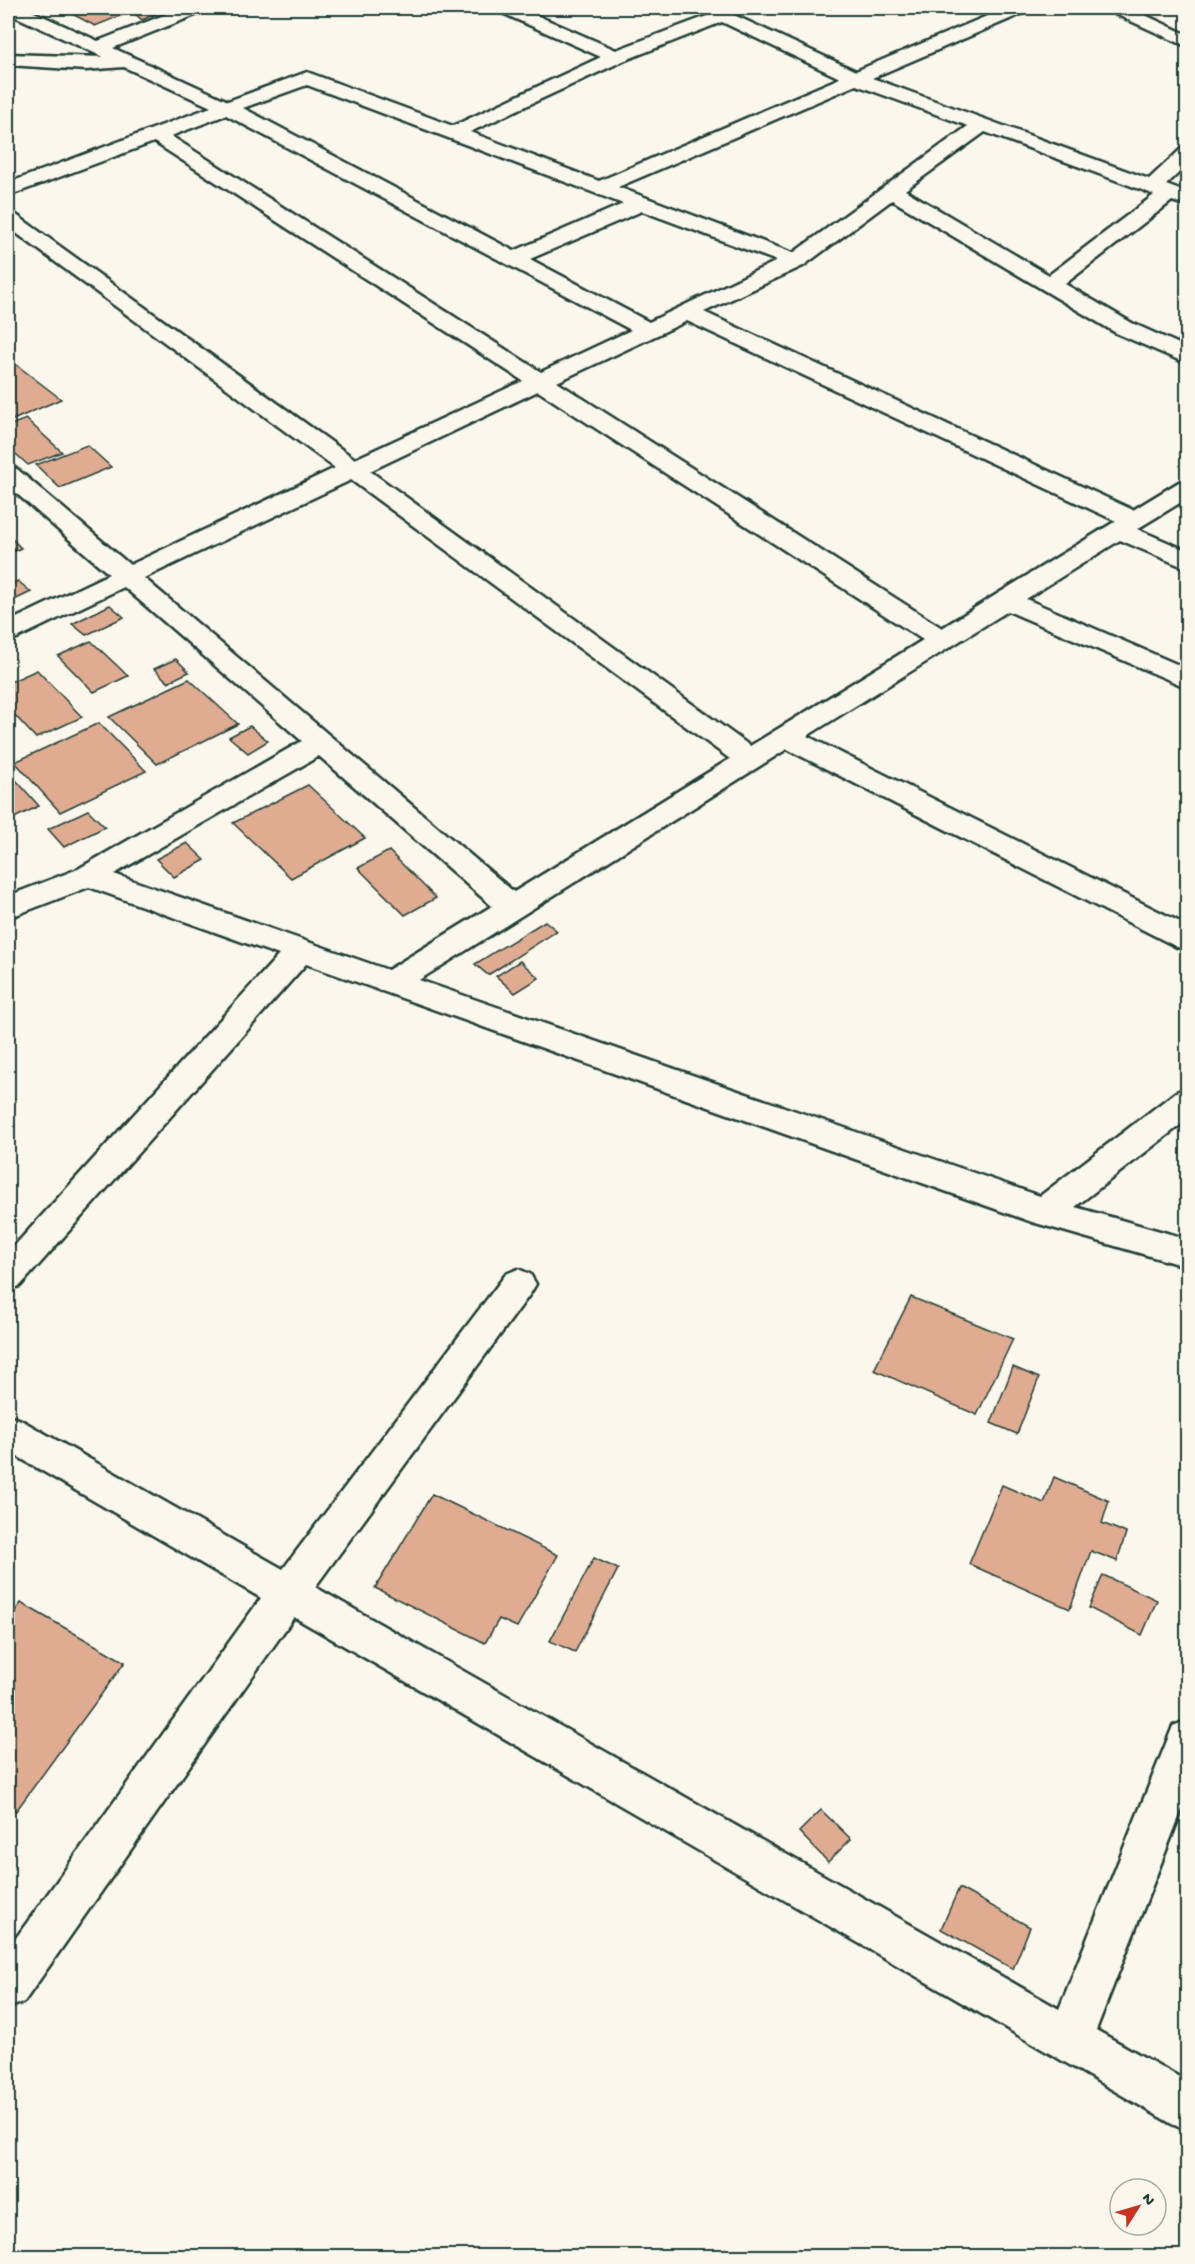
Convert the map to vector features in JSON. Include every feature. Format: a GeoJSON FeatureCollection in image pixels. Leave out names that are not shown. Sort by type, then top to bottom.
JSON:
{"type":"FeatureCollection","features":[{"type":"Feature","properties":{"kind":"street"},"geometry":{"type":"LineString","coordinates":[[11,8],[228,108],[648,330]]}},
{"type":"Feature","properties":{"kind":"street"},"geometry":{"type":"LineString","coordinates":[[98,48],[198,8]]}},
{"type":"Feature","properties":{"kind":"street"},"geometry":{"type":"LineString","coordinates":[[506,8],[616,57]]}},
{"type":"Feature","properties":{"kind":"street"},"geometry":{"type":"LineString","coordinates":[[599,188],[1020,8]]}},
{"type":"Feature","properties":{"kind":"street"},"geometry":{"type":"LineString","coordinates":[[1117,8],[1188,42]]}},
{"type":"Feature","properties":{"kind":"street"},"geometry":{"type":"LineString","coordinates":[[453,133],[616,57],[723,15],[857,79],[1170,193]]}},
{"type":"Feature","properties":{"kind":"street"},"geometry":{"type":"LineString","coordinates":[[8,60],[86,64],[126,62]]}},
{"type":"Feature","properties":{"kind":"street"},"geometry":{"type":"LineString","coordinates":[[8,190],[308,78],[795,261]]}},
{"type":"Feature","properties":{"kind":"street"},"geometry":{"type":"LineString","coordinates":[[8,632],[795,261],[982,125]]}},
{"type":"Feature","properties":{"kind":"street"},"geometry":{"type":"LineString","coordinates":[[156,135],[942,640]]}},
{"type":"Feature","properties":{"kind":"street"},"geometry":{"type":"LineString","coordinates":[[1050,285],[1170,193],[1188,153]]}},
{"type":"Feature","properties":{"kind":"street"},"geometry":{"type":"LineString","coordinates":[[892,191],[1124,328],[1188,357]]}},
{"type":"Feature","properties":{"kind":"street"},"geometry":{"type":"LineString","coordinates":[[513,259],[642,203]]}},
{"type":"Feature","properties":{"kind":"street"},"geometry":{"type":"LineString","coordinates":[[8,218],[749,759]]}},
{"type":"Feature","properties":{"kind":"street"},"geometry":{"type":"LineString","coordinates":[[686,312],[1126,525],[1188,561]]}},
{"type":"Feature","properties":{"kind":"street"},"geometry":{"type":"LineString","coordinates":[[8,474],[513,907]]}},
{"type":"Feature","properties":{"kind":"street"},"geometry":{"type":"LineString","coordinates":[[392,982],[1188,487]]}},
{"type":"Feature","properties":{"kind":"street"},"geometry":{"type":"LineString","coordinates":[[1006,600],[1188,679]]}},
{"type":"Feature","properties":{"kind":"street"},"geometry":{"type":"LineString","coordinates":[[786,737],[1188,939]]}},
{"type":"Feature","properties":{"kind":"street"},"geometry":{"type":"LineString","coordinates":[[8,907],[88,876],[321,742]]}},
{"type":"Feature","properties":{"kind":"street"},"geometry":{"type":"LineString","coordinates":[[88,876],[1044,1212],[1188,1253]]}},
{"type":"Feature","properties":{"kind":"street"},"geometry":{"type":"LineString","coordinates":[[8,1276],[300,951]]}},
{"type":"Feature","properties":{"kind":"street"},"geometry":{"type":"LineString","coordinates":[[1044,1212],[1188,1101]]}},
{"type":"Feature","properties":{"kind":"street"},"geometry":{"type":"LineString","coordinates":[[8,1986],[288,1593],[518,1284]]}},
{"type":"Feature","properties":{"kind":"street"},"geometry":{"type":"LineString","coordinates":[[8,1432],[1188,2108]]}},
{"type":"Feature","properties":{"kind":"street"},"geometry":{"type":"LineString","coordinates":[[1069,2040],[1188,1740]]}},
{"type":"Feature","properties":{"kind":"building"},"geometry":{"type":"Polygon","coordinates":[[[61,8],[145,8],[156,14],[142,20],[132,11],[95,26],[61,8]]]}},
{"type":"Feature","properties":{"kind":"building"},"geometry":{"type":"Polygon","coordinates":[[[14,363],[61,399],[8,422],[8,366],[14,363]]]}},
{"type":"Feature","properties":{"kind":"building"},"geometry":{"type":"Polygon","coordinates":[[[26,419],[62,452],[28,465],[8,447],[8,426],[26,419]]]}},
{"type":"Feature","properties":{"kind":"building"},"geometry":{"type":"Polygon","coordinates":[[[87,445],[111,467],[60,488],[36,465],[87,445]]]}},
{"type":"Feature","properties":{"kind":"building"},"geometry":{"type":"Polygon","coordinates":[[[8,535],[21,548],[8,554],[8,535]]]}},
{"type":"Feature","properties":{"kind":"building"},"geometry":{"type":"Polygon","coordinates":[[[18,581],[31,592],[8,603],[8,586],[18,581]]]}},
{"type":"Feature","properties":{"kind":"building"},"geometry":{"type":"Polygon","coordinates":[[[110,605],[124,617],[86,635],[72,624],[110,605]]]}},
{"type":"Feature","properties":{"kind":"building"},"geometry":{"type":"Polygon","coordinates":[[[91,641],[128,676],[94,692],[58,656],[91,641]]]}},
{"type":"Feature","properties":{"kind":"building"},"geometry":{"type":"Polygon","coordinates":[[[176,659],[189,672],[168,682],[154,669],[176,659]]]}},
{"type":"Feature","properties":{"kind":"building"},"geometry":{"type":"Polygon","coordinates":[[[37,670],[82,717],[36,738],[8,708],[8,683],[37,670]]]}},
{"type":"Feature","properties":{"kind":"building"},"geometry":{"type":"Polygon","coordinates":[[[189,679],[238,724],[157,764],[109,717],[189,679]]]}},
{"type":"Feature","properties":{"kind":"building"},"geometry":{"type":"Polygon","coordinates":[[[99,723],[146,771],[60,812],[15,762],[99,723]]]}},
{"type":"Feature","properties":{"kind":"building"},"geometry":{"type":"Polygon","coordinates":[[[250,726],[268,741],[248,753],[229,737],[250,726]]]}},
{"type":"Feature","properties":{"kind":"building"},"geometry":{"type":"Polygon","coordinates":[[[8,771],[39,806],[8,821],[8,771]]]}},
{"type":"Feature","properties":{"kind":"building"},"geometry":{"type":"Polygon","coordinates":[[[308,785],[365,838],[291,878],[233,823],[308,785]]]}},
{"type":"Feature","properties":{"kind":"building"},"geometry":{"type":"Polygon","coordinates":[[[88,810],[105,827],[64,847],[48,829],[88,810]]]}},
{"type":"Feature","properties":{"kind":"building"},"geometry":{"type":"Polygon","coordinates":[[[187,843],[205,860],[174,877],[156,859],[187,843]]]}},
{"type":"Feature","properties":{"kind":"building"},"geometry":{"type":"Polygon","coordinates":[[[389,851],[436,898],[405,915],[358,868],[389,851]]]}},
{"type":"Feature","properties":{"kind":"building"},"geometry":{"type":"Polygon","coordinates":[[[545,921],[557,931],[488,975],[475,964],[545,921]]]}},
{"type":"Feature","properties":{"kind":"building"},"geometry":{"type":"Polygon","coordinates":[[[520,961],[539,978],[515,993],[496,976],[520,961]]]}},
{"type":"Feature","properties":{"kind":"building"},"geometry":{"type":"Polygon","coordinates":[[[911,1297],[1013,1339],[977,1415],[874,1370],[911,1297]]]}},
{"type":"Feature","properties":{"kind":"building"},"geometry":{"type":"Polygon","coordinates":[[[1013,1367],[1039,1378],[1017,1434],[991,1423],[1013,1367]]]}},
{"type":"Feature","properties":{"kind":"building"},"geometry":{"type":"Polygon","coordinates":[[[1054,1477],[1109,1501],[1102,1523],[1126,1533],[1117,1561],[1091,1551],[1070,1609],[969,1564],[1002,1485],[1044,1503],[1054,1477]]]}},
{"type":"Feature","properties":{"kind":"building"},"geometry":{"type":"Polygon","coordinates":[[[432,1494],[558,1555],[517,1627],[499,1619],[485,1643],[375,1588],[432,1494]]]}},
{"type":"Feature","properties":{"kind":"building"},"geometry":{"type":"Polygon","coordinates":[[[594,1558],[618,1569],[575,1652],[550,1641],[594,1558]]]}},
{"type":"Feature","properties":{"kind":"building"},"geometry":{"type":"Polygon","coordinates":[[[1103,1575],[1157,1600],[1142,1635],[1089,1608],[1103,1575]]]}},
{"type":"Feature","properties":{"kind":"building"},"geometry":{"type":"Polygon","coordinates":[[[21,1603],[125,1662],[16,1811],[8,1806],[8,1620],[21,1603]]]}},
{"type":"Feature","properties":{"kind":"building"},"geometry":{"type":"Polygon","coordinates":[[[821,1810],[851,1839],[828,1862],[799,1832],[821,1810]]]}},
{"type":"Feature","properties":{"kind":"building"},"geometry":{"type":"Polygon","coordinates":[[[959,1888],[1030,1927],[1013,1969],[941,1929],[959,1888]]]}}]}
